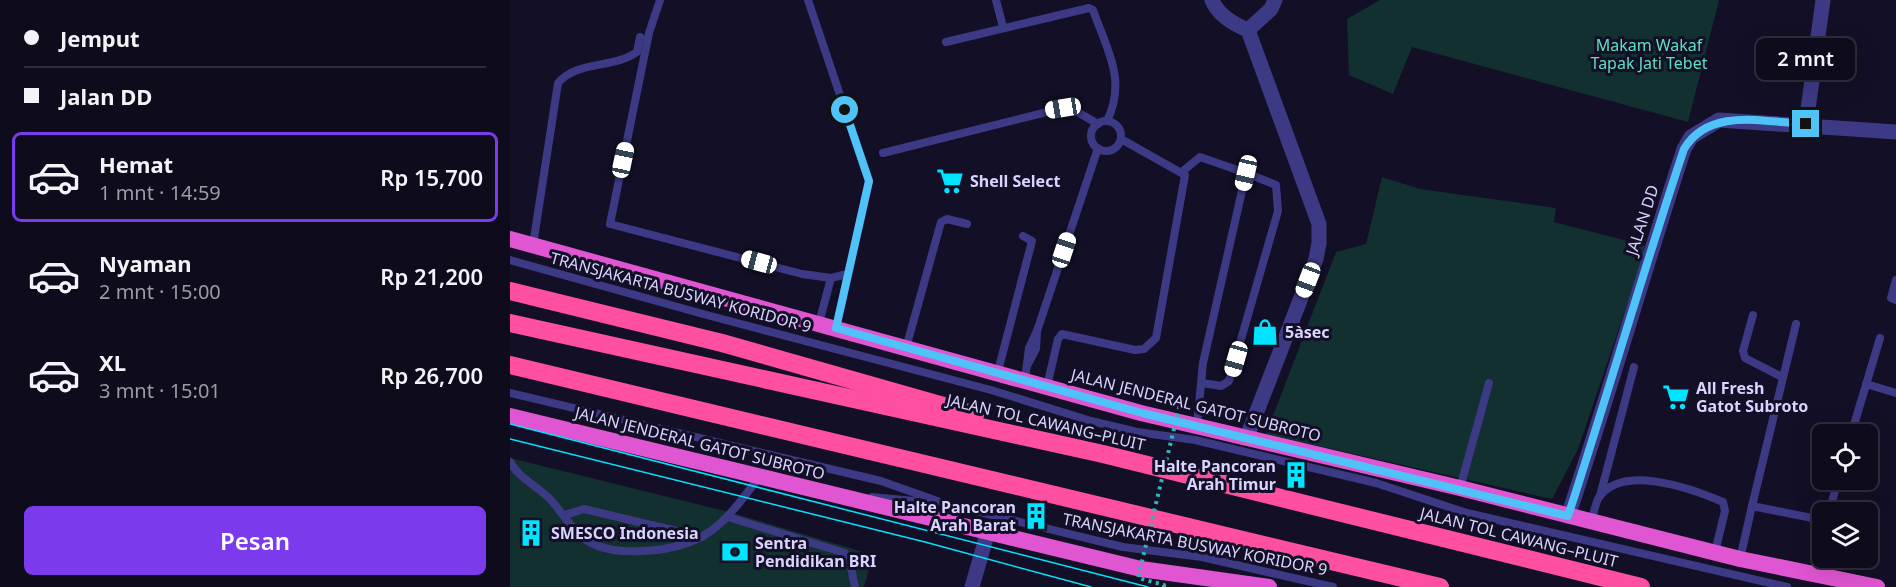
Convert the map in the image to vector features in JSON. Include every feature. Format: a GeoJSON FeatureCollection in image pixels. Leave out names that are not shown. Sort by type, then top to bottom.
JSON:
{"type":"FeatureCollection","features":[{"type":"Feature","properties":{"kind":"highway","name":"JALAN JENDERAL GATOT SUBROTO"},"geometry":{"type":"LineString","coordinates":[[510,239],[906,348],[998,371],[1026,372],[1047,386],[1197,425],[1460,488],[1740,559],[1877,587]]}},
{"type":"Feature","properties":{"kind":"highway"},"geometry":{"type":"LineString","coordinates":[[510,291],[722,344],[892,390],[1103,454]]}},
{"type":"Feature","properties":{"kind":"highway","name":"JALAN TOL CAWANG–PLUIT"},"geometry":{"type":"LineString","coordinates":[[510,322],[1103,454],[1641,587]]}},
{"type":"Feature","properties":{"kind":"highway"},"geometry":{"type":"LineString","coordinates":[[510,365],[1440,587]]}},
{"type":"Feature","properties":{"kind":"highway","name":"JALAN JENDERAL GATOT SUBROTO"},"geometry":{"type":"LineString","coordinates":[[510,416],[1141,568],[1269,587]]}},
{"type":"Feature","properties":{"kind":"street"},"geometry":{"type":"LineString","coordinates":[[1212,0],[1215,7],[1232,23],[1248,30],[1319,224],[1316,259],[1247,437]]}},
{"type":"Feature","properties":{"kind":"street"},"geometry":{"type":"LineString","coordinates":[[1248,30],[1271,9],[1275,0]]}},
{"type":"Feature","properties":{"kind":"street"},"geometry":{"type":"LineString","coordinates":[[1806,124],[1823,0]]}},
{"type":"Feature","properties":{"kind":"street","name":"JALAN DD"},"geometry":{"type":"LineString","coordinates":[[1568,516],[1626,336],[1651,248],[1684,149],[1691,137],[1719,120],[1806,124],[1896,132]]}},
{"type":"Feature","properties":{"kind":"street"},"geometry":{"type":"LineString","coordinates":[[972,587],[988,531]]}},
{"type":"Feature","properties":{"kind":"lane"},"geometry":{"type":"LineString","coordinates":[[660,0],[649,33],[610,224],[802,274],[831,278],[847,274]]}},
{"type":"Feature","properties":{"kind":"lane"},"geometry":{"type":"LineString","coordinates":[[808,0],[869,181],[847,274],[828,325]]}},
{"type":"Feature","properties":{"kind":"lane"},"geometry":{"type":"LineString","coordinates":[[996,0],[1003,27]]}},
{"type":"Feature","properties":{"kind":"lane"},"geometry":{"type":"LineString","coordinates":[[946,42],[1084,7],[1093,10],[1117,78],[1116,101],[1107,121]]}},
{"type":"Feature","properties":{"kind":"lane"},"geometry":{"type":"LineString","coordinates":[[533,245],[558,83],[565,75],[574,71],[628,59],[637,52],[640,37]]}},
{"type":"Feature","properties":{"kind":"lane"},"geometry":{"type":"LineString","coordinates":[[883,153],[1063,108],[1074,110],[1098,124]]}},
{"type":"Feature","properties":{"kind":"lane"},"geometry":{"type":"LineString","coordinates":[[1107,121],[1118,127],[1121,140],[1112,150],[1098,148],[1091,137],[1098,124],[1107,121]]}},
{"type":"Feature","properties":{"kind":"lane"},"geometry":{"type":"LineString","coordinates":[[1047,386],[1058,339],[1062,334],[1135,350],[1144,349],[1156,338],[1185,175],[1183,171],[1121,140]]}},
{"type":"Feature","properties":{"kind":"lane"},"geometry":{"type":"LineString","coordinates":[[1026,372],[1036,349],[1037,331],[1098,148]]}},
{"type":"Feature","properties":{"kind":"lane"},"geometry":{"type":"LineString","coordinates":[[1183,171],[1200,157],[1276,185],[1278,211],[1229,381],[1221,386],[1202,383]]}},
{"type":"Feature","properties":{"kind":"lane"},"geometry":{"type":"LineString","coordinates":[[1197,425],[1203,363],[1246,173]]}},
{"type":"Feature","properties":{"kind":"lane"},"geometry":{"type":"LineString","coordinates":[[906,348],[941,222],[946,219],[967,224]]}},
{"type":"Feature","properties":{"kind":"lane"},"geometry":{"type":"LineString","coordinates":[[998,371],[1032,242],[1031,238],[1023,236]]}},
{"type":"Feature","properties":{"kind":"lane","name":"TRANSJAKARTA BUSWAY KORIDOR 9"},"geometry":{"type":"LineString","coordinates":[[510,260],[703,315],[991,390],[1091,421],[1137,432],[1212,444],[1376,483],[1467,513],[1787,587]]}},
{"type":"Feature","properties":{"kind":"lane"},"geometry":{"type":"LineString","coordinates":[[828,325],[831,278]]}},
{"type":"Feature","properties":{"kind":"lane"},"geometry":{"type":"LineString","coordinates":[[1896,280],[1891,298],[1896,300]]}},
{"type":"Feature","properties":{"kind":"lane"},"geometry":{"type":"LineString","coordinates":[[1753,315],[1743,351],[1745,358],[1782,378]]}},
{"type":"Feature","properties":{"kind":"lane"},"geometry":{"type":"LineString","coordinates":[[1740,559],[1796,324]]}},
{"type":"Feature","properties":{"kind":"lane"},"geometry":{"type":"LineString","coordinates":[[1854,424],[1880,338]]}},
{"type":"Feature","properties":{"kind":"lane"},"geometry":{"type":"LineString","coordinates":[[1591,523],[1634,367]]}},
{"type":"Feature","properties":{"kind":"lane"},"geometry":{"type":"LineString","coordinates":[[1460,488],[1489,383]]}},
{"type":"Feature","properties":{"kind":"lane"},"geometry":{"type":"LineString","coordinates":[[1866,384],[1896,393]]}},
{"type":"Feature","properties":{"kind":"lane","name":"TRANSJAKARTA BUSWAY KORIDOR 9"},"geometry":{"type":"LineString","coordinates":[[510,393],[881,481],[946,504],[1123,547],[1202,557],[1333,587]]}},
{"type":"Feature","properties":{"kind":"lane"},"geometry":{"type":"LineString","coordinates":[[510,462],[513,470],[544,493],[585,539],[615,552],[681,548],[702,538],[728,517],[759,477]]}},
{"type":"Feature","properties":{"kind":"lane"},"geometry":{"type":"LineString","coordinates":[[1600,496],[1624,480],[1664,483],[1721,501],[1725,511],[1715,552]]}},
{"type":"Feature","properties":{"kind":"lane","name":"TRANSJAKARTA BUSWAY KORIDOR 9"},"geometry":{"type":"LineString","coordinates":[[839,496],[946,504]]}},
{"type":"Feature","properties":{"kind":"lane"},"geometry":{"type":"LineString","coordinates":[[1752,506],[1812,518]]}},
{"type":"Feature","properties":{"kind":"lane"},"geometry":{"type":"LineString","coordinates":[[565,515],[584,509],[702,538]]}},
{"type":"Feature","properties":{"kind":"lane"},"geometry":{"type":"LineString","coordinates":[[728,517],[845,553],[850,562],[855,587]]}},
{"type":"Feature","properties":{"kind":"lane"},"geometry":{"type":"LineString","coordinates":[[1814,575],[1816,568]]}},
{"type":"Feature","properties":{"kind":"path"},"geometry":{"type":"LineString","coordinates":[[1164,587],[1164,585],[1138,578],[1180,404]]}},
{"type":"Feature","properties":{"kind":"green space","name":"Makam Wakaf Tapak Jati Tebet"},"geometry":{"type":"Polygon","coordinates":[[[1380,0],[1719,0],[1688,122],[1412,47],[1393,94],[1349,75],[1347,19],[1380,0]]]}},
{"type":"Feature","properties":{"kind":"green space"},"geometry":{"type":"Polygon","coordinates":[[[1382,177],[1420,189],[1556,208],[1554,222],[1647,246],[1578,449],[1552,499],[1266,434],[1336,252],[1366,244],[1382,177]]]}},
{"type":"Feature","properties":{"kind":"green space"},"geometry":{"type":"Polygon","coordinates":[[[510,458],[733,513],[873,555],[864,587],[510,587],[510,458]]]}},
{"type":"Feature","properties":{"kind":"tram line"},"geometry":{"type":"LineString","coordinates":[[510,424],[1148,587]]}},
{"type":"Feature","properties":{"kind":"tram line"},"geometry":{"type":"LineString","coordinates":[[510,439],[925,542],[1091,587]]}},
{"type":"Feature","properties":{"kind":"place","name":"Shell Select"},"geometry":{"type":"Point","coordinates":[950,181]}},
{"type":"Feature","properties":{"kind":"place","name":"5àsec"},"geometry":{"type":"Point","coordinates":[1265,332]}},
{"type":"Feature","properties":{"kind":"place","name":"All Fresh Gatot Subroto"},"geometry":{"type":"Point","coordinates":[1676,397]}},
{"type":"Feature","properties":{"kind":"place","name":"Halte Pancoran Arah Timur"},"geometry":{"type":"Point","coordinates":[1296,475]}},
{"type":"Feature","properties":{"kind":"place","name":"Halte Pancoran Arah Barat"},"geometry":{"type":"Point","coordinates":[1036,516]}},
{"type":"Feature","properties":{"kind":"place","name":"SMESCO Indonesia"},"geometry":{"type":"Point","coordinates":[531,533]}},
{"type":"Feature","properties":{"kind":"place","name":"Sentra Pendidikan BRI"},"geometry":{"type":"Point","coordinates":[735,552]}},
{"type":"Feature","properties":{"kind":"route"},"geometry":{"type":"LineString","coordinates":[[845,110],[869,181],[836,328],[998,371],[1142,413],[1460,488],[1568,516],[1626,336],[1648,259],[1684,149],[1691,137],[1719,120],[1806,124]]}}]}
